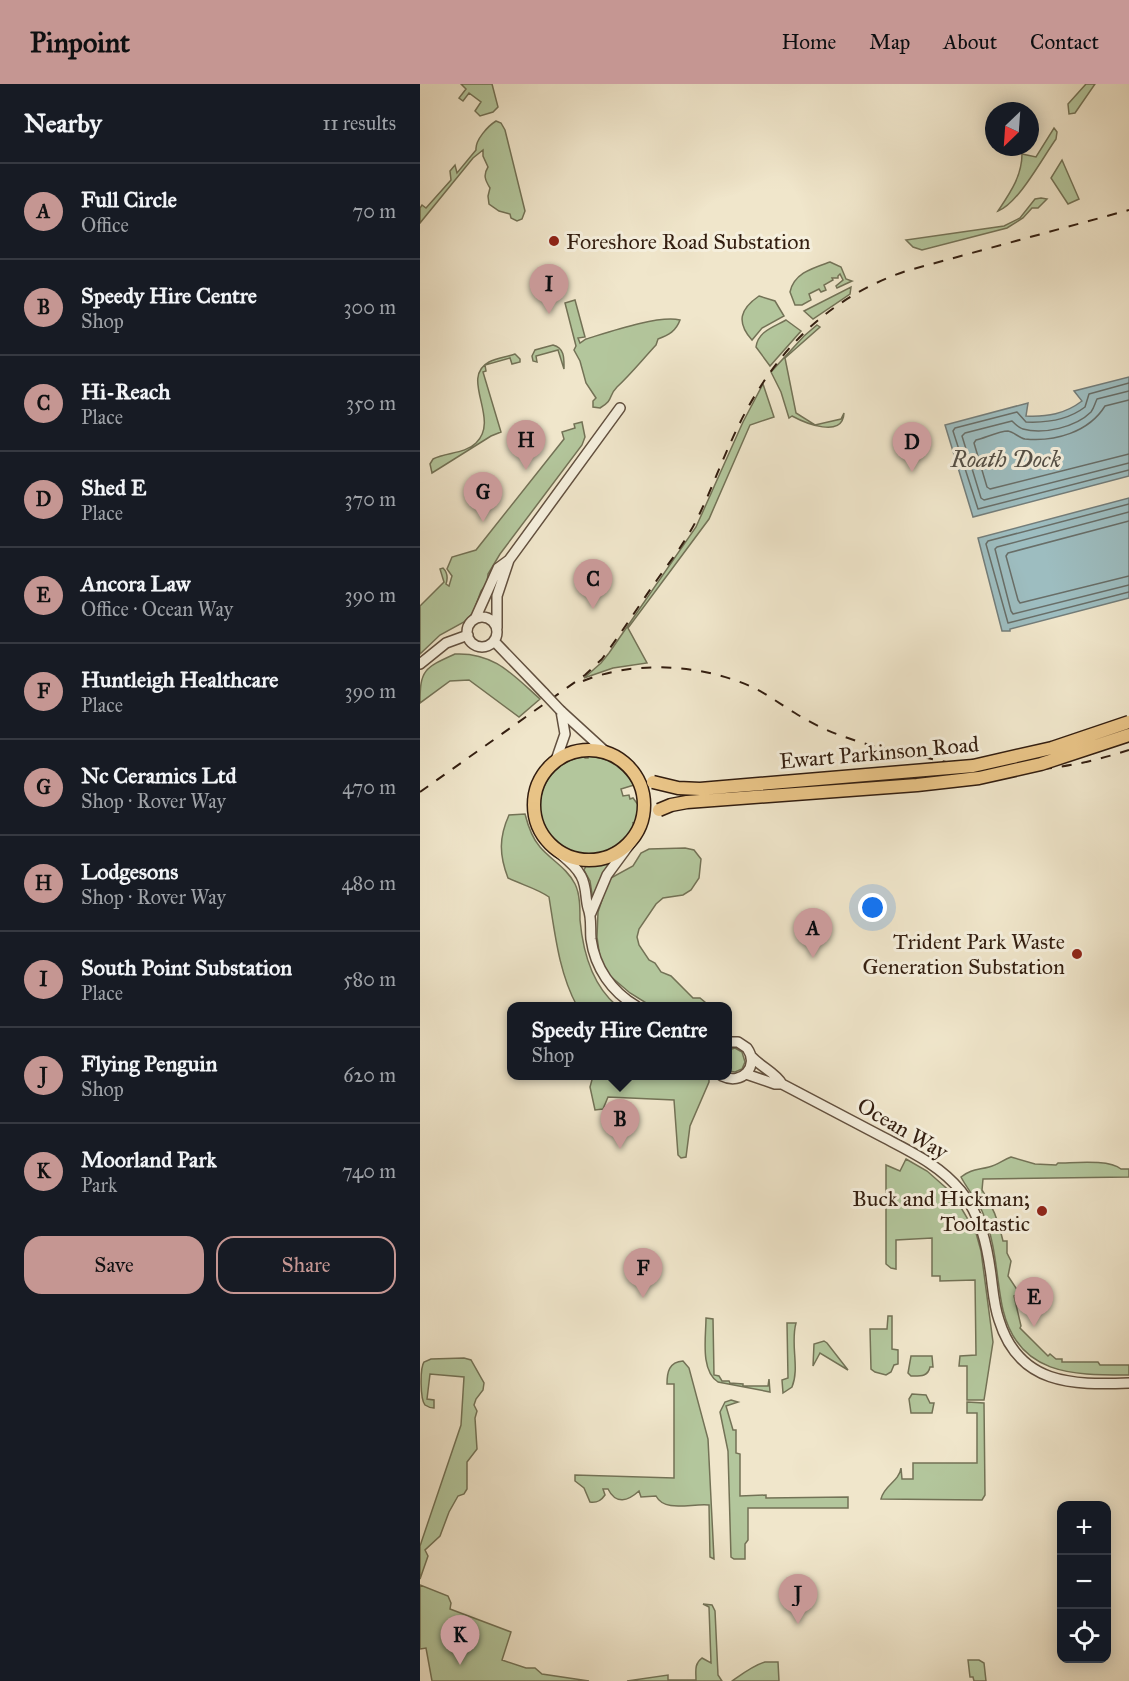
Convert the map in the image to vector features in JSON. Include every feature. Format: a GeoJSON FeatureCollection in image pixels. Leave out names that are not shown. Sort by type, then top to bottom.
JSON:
{"type":"FeatureCollection","features":[{"type":"Feature","properties":{"kind":"main road","name":"Ewart Parkinson Road"},"geometry":{"type":"LineString","coordinates":[[632,769],[653,782],[678,788],[700,789],[960,768],[1052,748],[1129,722]]}},
{"type":"Feature","properties":{"kind":"main road","name":"Ewart Parkinson Road"},"geometry":{"type":"LineString","coordinates":[[637,834],[649,816],[671,805],[979,778],[1027,768],[1129,735]]}},
{"type":"Feature","properties":{"kind":"main road"},"geometry":{"type":"LineString","coordinates":[[583,751],[607,753],[632,769],[638,780],[644,803],[637,834],[612,855],[594,861],[572,858],[552,847],[540,832],[534,806],[540,780],[556,760],[583,751]]}},
{"type":"Feature","properties":{"kind":"street"},"geometry":{"type":"LineString","coordinates":[[509,560],[498,568],[475,619],[469,626],[468,635],[472,643],[481,647],[490,645],[494,641],[497,628],[497,596],[509,560],[620,408]]}},
{"type":"Feature","properties":{"kind":"street"},"geometry":{"type":"LineString","coordinates":[[475,619],[488,618],[497,628]]}},
{"type":"Feature","properties":{"kind":"street"},"geometry":{"type":"LineString","coordinates":[[420,664],[446,643],[468,635]]}},
{"type":"Feature","properties":{"kind":"street"},"geometry":{"type":"LineString","coordinates":[[494,641],[561,711],[607,753]]}},
{"type":"Feature","properties":{"kind":"street"},"geometry":{"type":"LineString","coordinates":[[556,760],[565,734],[561,711]]}},
{"type":"Feature","properties":{"kind":"street"},"geometry":{"type":"LineString","coordinates":[[631,1002],[616,991],[601,970],[591,942],[591,913],[607,875],[637,834]]}},
{"type":"Feature","properties":{"kind":"street"},"geometry":{"type":"LineString","coordinates":[[552,847],[580,874],[587,892],[588,908],[591,913]]}},
{"type":"Feature","properties":{"kind":"street","name":"Ocean Way"},"geometry":{"type":"LineString","coordinates":[[732,1042],[743,1044],[752,1057],[778,1077],[782,1084]]}},
{"type":"Feature","properties":{"kind":"street"},"geometry":{"type":"LineString","coordinates":[[732,1078],[737,1079],[747,1074],[752,1057]]}},
{"type":"Feature","properties":{"kind":"street","name":"Ocean Way"},"geometry":{"type":"LineString","coordinates":[[747,1074],[775,1084],[782,1084],[925,1160],[940,1170],[962,1191],[978,1218],[986,1241],[1000,1325],[1008,1343],[1023,1361],[1042,1374],[1068,1382],[1129,1383]]}},
{"type":"Feature","properties":{"kind":"green space"},"geometry":{"type":"Polygon","coordinates":[[[461,84],[492,84],[498,107],[493,112],[480,116],[475,111],[481,102],[469,93],[463,101],[459,98],[466,89],[461,84]]]}},
{"type":"Feature","properties":{"kind":"green space"},"geometry":{"type":"Polygon","coordinates":[[[1086,84],[1095,84],[1075,113],[1069,114],[1068,104],[1086,84]]]}},
{"type":"Feature","properties":{"kind":"green space"},"geometry":{"type":"Polygon","coordinates":[[[496,121],[501,123],[505,130],[525,211],[522,219],[517,221],[511,218],[510,214],[499,211],[489,204],[490,188],[485,175],[488,167],[483,150],[473,158],[420,223],[422,205],[426,208],[451,180],[450,171],[455,165],[457,173],[476,150],[478,142],[489,126],[496,121]]]}},
{"type":"Feature","properties":{"kind":"green space"},"geometry":{"type":"Polygon","coordinates":[[[1054,128],[1057,132],[1056,139],[1030,179],[1006,207],[998,211],[1018,177],[1022,156],[1036,157],[1039,156],[1039,152],[1054,128]]]}},
{"type":"Feature","properties":{"kind":"green space"},"geometry":{"type":"Polygon","coordinates":[[[1062,160],[1079,199],[1068,204],[1051,178],[1062,160]]]}},
{"type":"Feature","properties":{"kind":"green space"},"geometry":{"type":"Polygon","coordinates":[[[1035,199],[1047,199],[1038,208],[1032,208],[1023,218],[1007,228],[922,250],[913,247],[906,240],[1004,226],[1020,218],[1035,199]]]}},
{"type":"Feature","properties":{"kind":"green space"},"geometry":{"type":"Polygon","coordinates":[[[830,262],[841,267],[846,279],[852,281],[837,288],[836,286],[843,280],[840,274],[838,278],[832,278],[833,280],[824,285],[826,290],[821,292],[819,289],[809,294],[811,300],[802,305],[795,305],[790,292],[796,280],[805,272],[830,262]]]}},
{"type":"Feature","properties":{"kind":"green space"},"geometry":{"type":"Polygon","coordinates":[[[851,287],[850,294],[813,319],[804,311],[851,287]]]}},
{"type":"Feature","properties":{"kind":"green space"},"geometry":{"type":"Polygon","coordinates":[[[759,296],[775,301],[784,316],[762,328],[752,340],[744,327],[742,316],[748,306],[759,296]]]}},
{"type":"Feature","properties":{"kind":"green space"},"geometry":{"type":"Polygon","coordinates":[[[575,300],[585,337],[578,338],[580,343],[586,339],[633,325],[659,320],[680,320],[672,332],[658,339],[656,345],[614,390],[607,403],[600,408],[593,407],[593,401],[596,398],[586,383],[580,361],[574,350],[576,346],[565,303],[575,300]]]}},
{"type":"Feature","properties":{"kind":"green space"},"geometry":{"type":"Polygon","coordinates":[[[786,320],[801,331],[770,366],[756,347],[757,342],[763,333],[786,320]]]}},
{"type":"Feature","properties":{"kind":"green space"},"geometry":{"type":"Polygon","coordinates":[[[817,325],[820,327],[785,358],[796,413],[815,425],[841,419],[844,413],[842,421],[831,427],[814,425],[792,416],[789,418],[781,392],[771,372],[817,325]]]}},
{"type":"Feature","properties":{"kind":"green space"},"geometry":{"type":"Polygon","coordinates":[[[553,345],[562,351],[564,369],[558,350],[536,356],[537,362],[533,361],[532,356],[535,350],[553,345]]]}},
{"type":"Feature","properties":{"kind":"green space"},"geometry":{"type":"Polygon","coordinates":[[[515,354],[520,359],[520,362],[512,364],[510,358],[486,365],[515,354]]]}},
{"type":"Feature","properties":{"kind":"green space"},"geometry":{"type":"Polygon","coordinates":[[[485,365],[486,371],[483,372],[501,432],[432,473],[430,464],[433,459],[472,447],[483,433],[483,411],[478,378],[485,365]]]}},
{"type":"Feature","properties":{"kind":"green space"},"geometry":{"type":"Polygon","coordinates":[[[763,384],[774,417],[750,425],[709,519],[628,628],[647,663],[613,668],[584,678],[609,653],[696,527],[743,422],[763,384]]]}},
{"type":"Feature","properties":{"kind":"green space"},"geometry":{"type":"Polygon","coordinates":[[[582,422],[585,437],[582,445],[500,554],[488,574],[487,583],[481,591],[473,613],[464,622],[440,635],[420,654],[420,606],[444,582],[440,569],[443,568],[446,572],[446,584],[449,586],[452,576],[447,569],[452,557],[476,550],[564,439],[562,432],[575,428],[574,424],[582,422]]]}},
{"type":"Feature","properties":{"kind":"green space"},"geometry":{"type":"Polygon","coordinates":[[[455,654],[469,654],[492,661],[512,674],[540,699],[519,717],[469,680],[450,681],[420,703],[421,683],[426,671],[436,663],[455,654]]]}},
{"type":"Feature","properties":{"kind":"green space"},"geometry":{"type":"Polygon","coordinates":[[[584,756],[585,758],[588,756],[602,758],[620,768],[634,785],[621,789],[623,796],[629,795],[630,799],[633,798],[639,806],[636,824],[633,823],[634,827],[628,837],[615,847],[599,854],[578,854],[560,847],[548,833],[541,816],[541,798],[547,780],[561,765],[584,756]]]}},
{"type":"Feature","properties":{"kind":"green space"},"geometry":{"type":"Polygon","coordinates":[[[525,814],[537,843],[568,873],[575,884],[579,897],[586,956],[595,978],[612,1002],[575,1002],[562,967],[549,897],[508,878],[503,862],[502,839],[509,815],[525,814]]]}},
{"type":"Feature","properties":{"kind":"green space"},"geometry":{"type":"Polygon","coordinates":[[[685,848],[694,850],[701,859],[699,878],[691,890],[683,895],[663,898],[656,904],[639,929],[637,937],[639,945],[649,960],[655,963],[661,972],[671,976],[693,998],[700,998],[705,1002],[645,1002],[609,975],[600,958],[597,937],[598,912],[609,879],[633,866],[641,853],[649,849],[685,848]]]}},
{"type":"Feature","properties":{"kind":"green space"},"geometry":{"type":"Polygon","coordinates":[[[608,864],[593,900],[590,881],[584,870],[586,866],[608,864]]]}},
{"type":"Feature","properties":{"kind":"green space"},"geometry":{"type":"Polygon","coordinates":[[[732,1049],[742,1052],[745,1062],[742,1069],[735,1072],[732,1072],[732,1049]]]}},
{"type":"Feature","properties":{"kind":"green space"},"geometry":{"type":"Polygon","coordinates":[[[592,1080],[709,1080],[690,1126],[686,1157],[681,1158],[678,1155],[674,1100],[608,1097],[603,1109],[595,1110],[590,1087],[592,1080]]]}},
{"type":"Feature","properties":{"kind":"green space"},"geometry":{"type":"Polygon","coordinates":[[[1011,1157],[1035,1164],[1056,1165],[1082,1162],[1108,1164],[1121,1169],[1129,1169],[1129,1177],[983,1179],[982,1190],[995,1214],[1003,1241],[1007,1241],[1007,1253],[1011,1261],[1008,1276],[1019,1294],[1014,1296],[1020,1328],[1048,1356],[1050,1354],[1056,1359],[1062,1359],[1062,1362],[1129,1365],[1129,1375],[1088,1374],[1051,1367],[1035,1360],[1022,1348],[1011,1332],[1003,1310],[988,1226],[980,1207],[961,1177],[971,1171],[992,1166],[1011,1157]]]}},
{"type":"Feature","properties":{"kind":"green space"},"geometry":{"type":"Polygon","coordinates":[[[906,1159],[927,1171],[953,1194],[976,1233],[981,1251],[993,1342],[984,1400],[967,1400],[967,1366],[959,1366],[960,1356],[976,1355],[975,1280],[940,1281],[940,1276],[932,1276],[932,1238],[896,1240],[896,1269],[886,1264],[886,1165],[900,1171],[906,1159]]]}},
{"type":"Feature","properties":{"kind":"green space"},"geometry":{"type":"Polygon","coordinates":[[[888,1316],[892,1316],[892,1349],[898,1350],[898,1364],[894,1365],[891,1372],[886,1375],[871,1369],[870,1329],[887,1329],[888,1316]]]}},
{"type":"Feature","properties":{"kind":"green space"},"geometry":{"type":"Polygon","coordinates":[[[706,1318],[713,1319],[714,1375],[719,1376],[722,1381],[743,1384],[743,1386],[768,1386],[769,1379],[770,1392],[718,1382],[712,1377],[705,1353],[706,1318]]]}},
{"type":"Feature","properties":{"kind":"green space"},"geometry":{"type":"Polygon","coordinates":[[[787,1323],[796,1323],[794,1331],[795,1372],[792,1387],[783,1393],[782,1380],[788,1378],[787,1323]]]}},
{"type":"Feature","properties":{"kind":"green space"},"geometry":{"type":"Polygon","coordinates":[[[824,1341],[848,1370],[820,1353],[813,1366],[814,1344],[824,1341]]]}},
{"type":"Feature","properties":{"kind":"green space"},"geometry":{"type":"Polygon","coordinates":[[[911,1356],[932,1356],[933,1367],[930,1367],[923,1375],[911,1376],[908,1373],[911,1356]]]}},
{"type":"Feature","properties":{"kind":"green space"},"geometry":{"type":"Polygon","coordinates":[[[464,1358],[471,1360],[484,1383],[483,1390],[474,1405],[477,1411],[475,1418],[477,1449],[467,1462],[467,1489],[464,1494],[458,1496],[440,1536],[425,1550],[428,1556],[420,1579],[420,1546],[461,1425],[464,1377],[430,1374],[427,1399],[434,1400],[434,1408],[430,1408],[423,1402],[421,1377],[424,1362],[431,1359],[464,1358]]]}},
{"type":"Feature","properties":{"kind":"green space"},"geometry":{"type":"Polygon","coordinates":[[[683,1361],[689,1368],[708,1439],[714,1559],[710,1557],[709,1505],[672,1506],[660,1501],[656,1496],[641,1497],[639,1491],[622,1500],[611,1494],[608,1489],[603,1489],[605,1495],[600,1500],[590,1502],[584,1488],[575,1481],[575,1475],[674,1478],[674,1384],[667,1384],[667,1380],[672,1366],[683,1361]]]}},
{"type":"Feature","properties":{"kind":"green space"},"geometry":{"type":"Polygon","coordinates":[[[912,1394],[926,1395],[930,1403],[934,1403],[932,1413],[911,1413],[909,1399],[912,1394]]]}},
{"type":"Feature","properties":{"kind":"green space"},"geometry":{"type":"Polygon","coordinates":[[[731,1400],[738,1402],[726,1406],[733,1430],[736,1430],[736,1453],[740,1454],[740,1496],[848,1497],[848,1508],[748,1508],[748,1540],[745,1544],[745,1559],[731,1557],[728,1451],[720,1412],[725,1402],[731,1400]]]}},
{"type":"Feature","properties":{"kind":"green space"},"geometry":{"type":"Polygon","coordinates":[[[967,1402],[984,1403],[985,1495],[982,1500],[881,1499],[885,1490],[900,1473],[901,1468],[902,1479],[913,1479],[913,1463],[977,1463],[977,1413],[967,1413],[967,1402]]]}},
{"type":"Feature","properties":{"kind":"green space"},"geometry":{"type":"Polygon","coordinates":[[[420,1585],[448,1596],[451,1603],[450,1609],[511,1632],[502,1660],[526,1668],[535,1668],[542,1674],[589,1681],[432,1681],[426,1648],[420,1649],[420,1585]]]}},
{"type":"Feature","properties":{"kind":"green space"},"geometry":{"type":"Polygon","coordinates":[[[703,1604],[712,1605],[715,1611],[718,1675],[722,1681],[627,1681],[668,1675],[668,1680],[696,1680],[699,1660],[702,1658],[711,1663],[709,1607],[703,1604]]]}},
{"type":"Feature","properties":{"kind":"green space"},"geometry":{"type":"Polygon","coordinates":[[[968,1660],[979,1660],[984,1663],[986,1681],[974,1681],[973,1677],[970,1677],[968,1660]]]}},
{"type":"Feature","properties":{"kind":"green space"},"geometry":{"type":"Polygon","coordinates":[[[765,1662],[778,1662],[779,1681],[732,1681],[752,1667],[765,1662]]]}},
{"type":"Feature","properties":{"kind":"water","name":"Roath Dock"},"geometry":{"type":"Polygon","coordinates":[[[1129,377],[1129,476],[973,517],[945,425],[1028,403],[1026,416],[1056,414],[1082,401],[1074,391],[1129,377]]]}},
{"type":"Feature","properties":{"kind":"water","name":"Roath Dock"},"geometry":{"type":"Polygon","coordinates":[[[1129,498],[1129,598],[1010,629],[1010,631],[1002,631],[978,538],[1129,498]]]}},
{"type":"Feature","properties":{"kind":"railway"},"geometry":{"type":"LineString","coordinates":[[420,792],[585,675],[602,659],[691,530],[744,414],[760,387],[799,338],[822,317],[847,299],[906,271],[1129,210]]}},
{"type":"Feature","properties":{"kind":"railway"},"geometry":{"type":"LineString","coordinates":[[583,681],[603,674],[646,668],[690,669],[711,673],[752,687],[807,720],[841,736],[885,749],[977,768],[996,770],[1054,768],[1092,761],[1129,750]]}},
{"type":"Feature","properties":{"kind":"place","name":"Foreshore Road Substation"},"geometry":{"type":"Point","coordinates":[554,241]}},
{"type":"Feature","properties":{"kind":"place","name":"South Point Substation"},"geometry":{"type":"Point","coordinates":[549,314]}},
{"type":"Feature","properties":{"kind":"place","name":"Lodgesons"},"geometry":{"type":"Point","coordinates":[526,470]}},
{"type":"Feature","properties":{"kind":"place","name":"Shed E"},"geometry":{"type":"Point","coordinates":[912,472]}},
{"type":"Feature","properties":{"kind":"place","name":"Nc Ceramics Ltd"},"geometry":{"type":"Point","coordinates":[483,522]}},
{"type":"Feature","properties":{"kind":"place","name":"Hi-Reach"},"geometry":{"type":"Point","coordinates":[593,609]}},
{"type":"Feature","properties":{"kind":"place","name":"Trident Park Waste Generation Substation"},"geometry":{"type":"Point","coordinates":[1077,954]}},
{"type":"Feature","properties":{"kind":"place","name":"Full Circle"},"geometry":{"type":"Point","coordinates":[813,958]}},
{"type":"Feature","properties":{"kind":"place","name":"Speedy Hire Centre"},"geometry":{"type":"Point","coordinates":[620,1149]}},
{"type":"Feature","properties":{"kind":"place","name":"Buck and Hickman; Tooltastic"},"geometry":{"type":"Point","coordinates":[1042,1211]}},
{"type":"Feature","properties":{"kind":"place","name":"Huntleigh Healthcare"},"geometry":{"type":"Point","coordinates":[643,1298]}},
{"type":"Feature","properties":{"kind":"place","name":"Ancora Law"},"geometry":{"type":"Point","coordinates":[1034,1327]}},
{"type":"Feature","properties":{"kind":"place","name":"Flying Penguin"},"geometry":{"type":"Point","coordinates":[798,1624]}},
{"type":"Feature","properties":{"kind":"place","name":"Moorland Park"},"geometry":{"type":"Point","coordinates":[460,1665]}}]}
